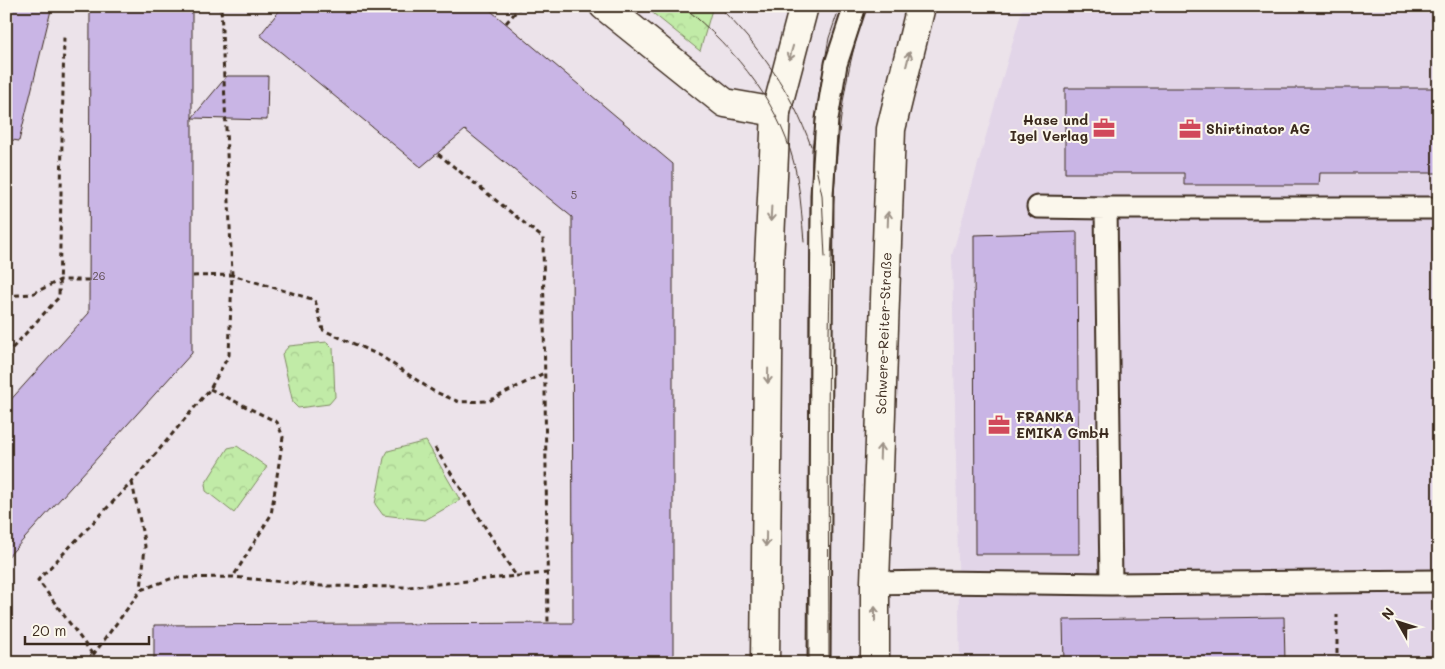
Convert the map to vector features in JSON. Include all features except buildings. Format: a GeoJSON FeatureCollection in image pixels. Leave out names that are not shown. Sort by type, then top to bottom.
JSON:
{"type":"FeatureCollection","features":[{"type":"Feature","properties":{"kind":"main road"},"geometry":{"type":"LineString","coordinates":[[604,6],[725,103],[776,112]]}},
{"type":"Feature","properties":{"kind":"main road"},"geometry":{"type":"LineString","coordinates":[[765,663],[769,262],[776,112],[804,6]]}},
{"type":"Feature","properties":{"kind":"main road","name":"Schwere-Reiter-Straße"},"geometry":{"type":"LineString","coordinates":[[875,663],[875,583],[891,129],[921,6]]}},
{"type":"Feature","properties":{"kind":"lane"},"geometry":{"type":"LineString","coordinates":[[819,663],[822,195],[827,119],[836,64],[855,6]]}},
{"type":"Feature","properties":{"kind":"lane"},"geometry":{"type":"LineString","coordinates":[[1038,207],[1439,208]]}},
{"type":"Feature","properties":{"kind":"lane"},"geometry":{"type":"LineString","coordinates":[[1106,208],[1110,584]]}},
{"type":"Feature","properties":{"kind":"lane"},"geometry":{"type":"LineString","coordinates":[[875,583],[1110,584],[1439,581]]}},
{"type":"Feature","properties":{"kind":"path"},"geometry":{"type":"LineString","coordinates":[[93,663],[92,655],[38,580],[132,482],[210,389],[229,355],[232,275],[221,6]]}},
{"type":"Feature","properties":{"kind":"path"},"geometry":{"type":"LineString","coordinates":[[506,23],[520,6]]}},
{"type":"Feature","properties":{"kind":"path"},"geometry":{"type":"LineString","coordinates":[[6,355],[59,297],[64,36]]}},
{"type":"Feature","properties":{"kind":"path"},"geometry":{"type":"LineString","coordinates":[[438,154],[543,238],[548,623]]}},
{"type":"Feature","properties":{"kind":"path"},"geometry":{"type":"LineString","coordinates":[[193,276],[232,275],[314,300],[323,330],[381,356],[433,391],[459,402],[489,401],[544,373]]}},
{"type":"Feature","properties":{"kind":"path"},"geometry":{"type":"LineString","coordinates":[[6,296],[32,294],[60,280],[90,280]]}},
{"type":"Feature","properties":{"kind":"path"},"geometry":{"type":"LineString","coordinates":[[210,389],[277,422],[284,436],[271,515],[233,577]]}},
{"type":"Feature","properties":{"kind":"path"},"geometry":{"type":"LineString","coordinates":[[434,448],[516,576]]}},
{"type":"Feature","properties":{"kind":"path"},"geometry":{"type":"LineString","coordinates":[[92,655],[141,590],[145,546],[132,482]]}},
{"type":"Feature","properties":{"kind":"path"},"geometry":{"type":"LineString","coordinates":[[141,590],[174,578],[233,577],[322,586],[408,587],[547,573]]}},
{"type":"Feature","properties":{"kind":"path"},"geometry":{"type":"LineString","coordinates":[[1337,663],[1338,582]]}},
{"type":"Feature","properties":{"kind":"shaded area"},"geometry":{"type":"Polygon","coordinates":[[[1023,6],[1439,6],[1439,663],[960,663],[952,255],[1023,6]]]}},
{"type":"Feature","properties":{"kind":"green space"},"geometry":{"type":"Polygon","coordinates":[[[644,6],[713,6],[700,51],[644,6]]]}},
{"type":"Feature","properties":{"kind":"green space"},"geometry":{"type":"Polygon","coordinates":[[[327,342],[333,348],[335,397],[329,404],[298,408],[293,403],[282,354],[289,346],[327,342]]]}},
{"type":"Feature","properties":{"kind":"green space"},"geometry":{"type":"Polygon","coordinates":[[[426,441],[460,500],[425,520],[383,515],[375,504],[384,458],[388,451],[426,441]]]}},
{"type":"Feature","properties":{"kind":"green space"},"geometry":{"type":"Polygon","coordinates":[[[237,446],[267,467],[234,513],[206,491],[205,484],[228,448],[237,446]]]}},
{"type":"Feature","properties":{"kind":"tram line"},"geometry":{"type":"LineString","coordinates":[[683,6],[703,23],[739,61],[755,82],[781,127],[791,151],[797,177],[804,242]]}},
{"type":"Feature","properties":{"kind":"tram line"},"geometry":{"type":"LineString","coordinates":[[718,6],[747,37],[773,71],[794,107],[811,146]]}},
{"type":"Feature","properties":{"kind":"tram line"},"geometry":{"type":"LineString","coordinates":[[809,663],[809,318],[812,149],[829,38],[840,6]]}},
{"type":"Feature","properties":{"kind":"tram line"},"geometry":{"type":"LineString","coordinates":[[829,663],[829,360],[834,195],[843,99],[849,68],[867,6]]}},
{"type":"Feature","properties":{"kind":"tram line"},"geometry":{"type":"LineString","coordinates":[[816,168],[822,195],[825,257]]}},
{"type":"Feature","properties":{"kind":"place","name":"Hase und Igel Verlag"},"geometry":{"type":"Point","coordinates":[1104,128]}},
{"type":"Feature","properties":{"kind":"place","name":"Shirtinator AG"},"geometry":{"type":"Point","coordinates":[1190,129]}},
{"type":"Feature","properties":{"kind":"place","name":"FRANKA EMIKA GmbH"},"geometry":{"type":"Point","coordinates":[999,425]}}]}
